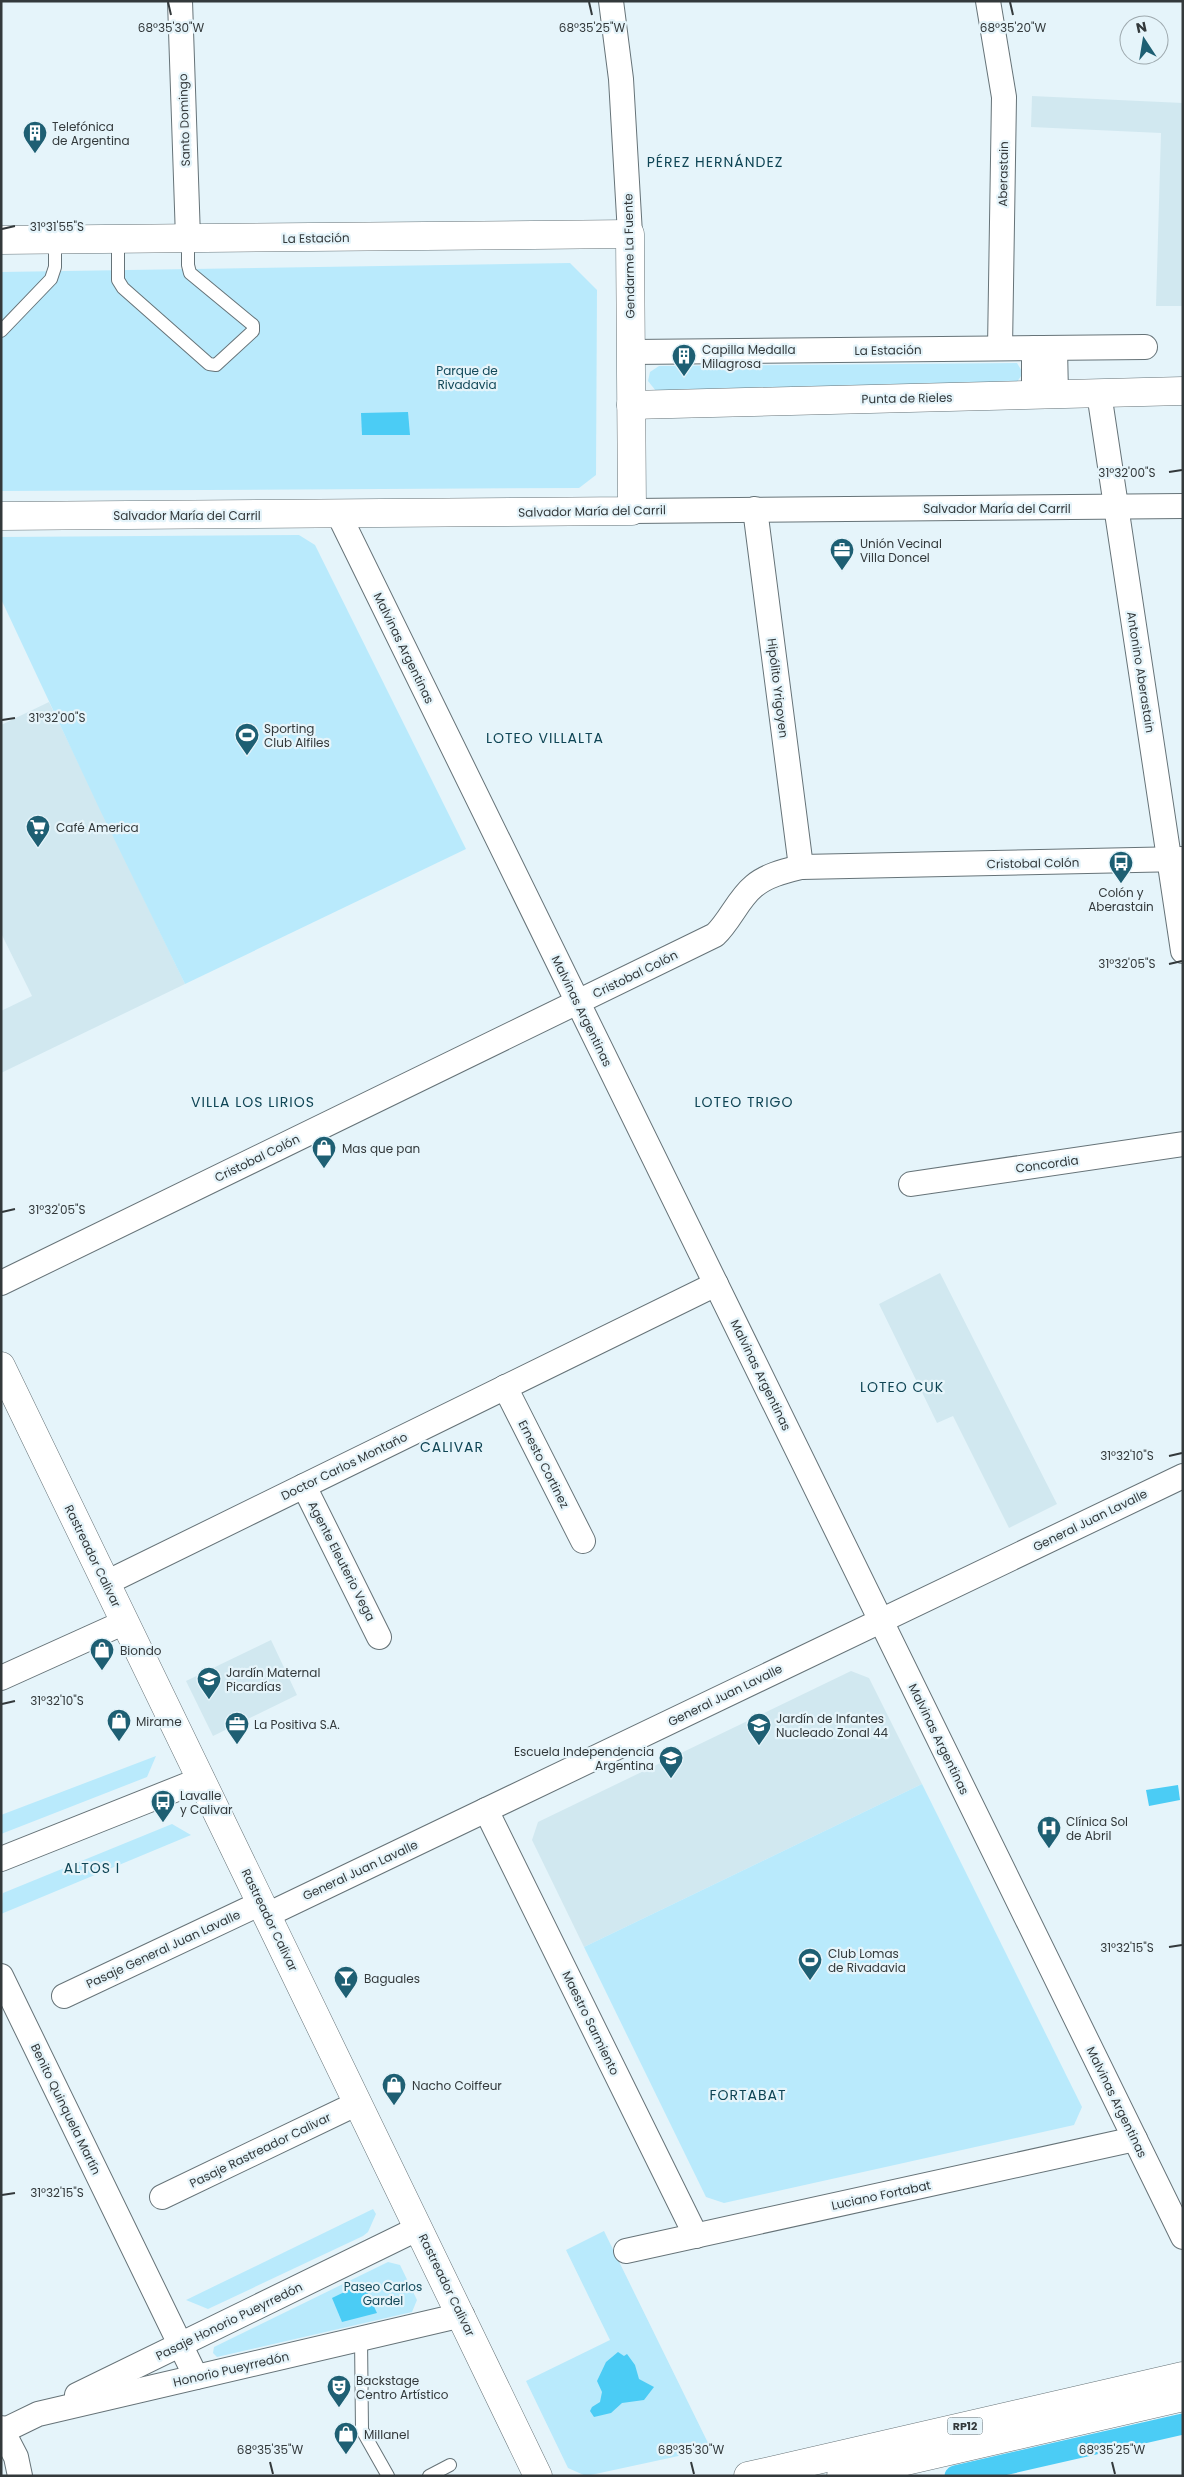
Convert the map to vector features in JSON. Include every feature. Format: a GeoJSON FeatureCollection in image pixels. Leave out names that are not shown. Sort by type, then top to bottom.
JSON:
{"type":"FeatureCollection","features":[{"type":"Feature","properties":{"kind":"street","name":"Santo Domingo"},"geometry":{"type":"LineString","coordinates":[[180,1],[188,238]]}},
{"type":"Feature","properties":{"kind":"street","name":"Gendarme La Fuente"},"geometry":{"type":"LineString","coordinates":[[611,1],[622,80],[630,234],[632,511]]}},
{"type":"Feature","properties":{"kind":"street","name":"Aberastain"},"geometry":{"type":"LineString","coordinates":[[988,1],[1004,97],[1000,348]]}},
{"type":"Feature","properties":{"kind":"street","name":"La Estación"},"geometry":{"type":"LineString","coordinates":[[1,240],[630,234]]}},
{"type":"Feature","properties":{"kind":"street","name":"La Estación"},"geometry":{"type":"LineString","coordinates":[[631,352],[1145,347]]}},
{"type":"Feature","properties":{"kind":"street"},"geometry":{"type":"LineString","coordinates":[[1044,348],[1045,394]]}},
{"type":"Feature","properties":{"kind":"street","name":"Punta de Rieles"},"geometry":{"type":"LineString","coordinates":[[631,405],[1183,391]]}},
{"type":"Feature","properties":{"kind":"street","name":"Antonino Aberastain"},"geometry":{"type":"LineString","coordinates":[[1098,393],[1176,860],[1183,951]]}},
{"type":"Feature","properties":{"kind":"street","name":"Salvador María del Carril"},"geometry":{"type":"LineString","coordinates":[[1,516],[1183,506]]}},
{"type":"Feature","properties":{"kind":"street","name":"Hipólito Yrigoyen"},"geometry":{"type":"LineString","coordinates":[[755,509],[801,867]]}},
{"type":"Feature","properties":{"kind":"street","name":"Malvinas Argentinas"},"geometry":{"type":"LineString","coordinates":[[338,513],[1183,2236]]}},
{"type":"Feature","properties":{"kind":"street","name":"Cristobal Colón"},"geometry":{"type":"LineString","coordinates":[[1,1283],[715,935],[727,924],[754,886],[771,876],[801,867],[1176,860]]}},
{"type":"Feature","properties":{"kind":"street","name":"Concordia"},"geometry":{"type":"LineString","coordinates":[[911,1184],[1183,1144]]}},
{"type":"Feature","properties":{"kind":"street","name":"Doctor Carlos Montaño"},"geometry":{"type":"LineString","coordinates":[[106,1583],[716,1284]]}},
{"type":"Feature","properties":{"kind":"street","name":"Rastreador Calivar"},"geometry":{"type":"LineString","coordinates":[[4,1377],[202,1779],[538,2476]]}},
{"type":"Feature","properties":{"kind":"street","name":"Ernesto Cortinez"},"geometry":{"type":"LineString","coordinates":[[505,1387],[583,1541]]}},
{"type":"Feature","properties":{"kind":"street","name":"General Juan Lavalle"},"geometry":{"type":"LineString","coordinates":[[264,1909],[486,1810],[1183,1476]]}},
{"type":"Feature","properties":{"kind":"street","name":"Agente Eleuterio Vega"},"geometry":{"type":"LineString","coordinates":[[304,1486],[380,1637]]}},
{"type":"Feature","properties":{"kind":"street"},"geometry":{"type":"LineString","coordinates":[[1,1678],[125,1622]]}},
{"type":"Feature","properties":{"kind":"street"},"geometry":{"type":"LineString","coordinates":[[1,1859],[202,1779]]}},
{"type":"Feature","properties":{"kind":"street","name":"Maestro Sarmiento"},"geometry":{"type":"LineString","coordinates":[[486,1810],[696,2236]]}},
{"type":"Feature","properties":{"kind":"street","name":"Pasaje General Juan Lavalle"},"geometry":{"type":"LineString","coordinates":[[64,1996],[264,1909]]}},
{"type":"Feature","properties":{"kind":"street","name":"Benito Quinquela Martín"},"geometry":{"type":"LineString","coordinates":[[1,1976],[196,2377]]}},
{"type":"Feature","properties":{"kind":"street","name":"Pasaje Rastreador Calivar"},"geometry":{"type":"LineString","coordinates":[[162,2197],[358,2103]]}},
{"type":"Feature","properties":{"kind":"street","name":"Luciano Fortabat"},"geometry":{"type":"LineString","coordinates":[[626,2251],[1135,2139]]}},
{"type":"Feature","properties":{"kind":"street","name":"Pasaje Honorio Pueyrredón"},"geometry":{"type":"LineString","coordinates":[[38,2414],[419,2228]]}},
{"type":"Feature","properties":{"kind":"street","name":"Honorio Pueyrredón"},"geometry":{"type":"LineString","coordinates":[[2,2430],[38,2414],[462,2315]]}},
{"type":"Feature","properties":{"kind":"street","name":"RP12"},"geometry":{"type":"LineString","coordinates":[[748,2476],[1183,2376]]}},
{"type":"Feature","properties":{"kind":"street","name":"RP12"},"geometry":{"type":"LineString","coordinates":[[840,2476],[1183,2397]]}},
{"type":"Feature","properties":{"kind":"street"},"geometry":{"type":"LineString","coordinates":[[2,2430],[16,2457],[20,2476]]}},
{"type":"Feature","properties":{"kind":"lane"},"geometry":{"type":"LineString","coordinates":[[118,239],[118,280],[124,288],[209,364],[216,364],[253,331],[252,325],[190,273],[188,265],[188,238]]}},
{"type":"Feature","properties":{"kind":"lane"},"geometry":{"type":"LineString","coordinates":[[1,331],[51,278],[55,267],[55,240]]}},
{"type":"Feature","properties":{"kind":"lane"},"geometry":{"type":"LineString","coordinates":[[361,2338],[362,2430],[388,2476]]}},
{"type":"Feature","properties":{"kind":"lane"},"geometry":{"type":"LineString","coordinates":[[428,2476],[450,2466]]}},
{"type":"Feature","properties":{"kind":"shaded area"},"geometry":{"type":"Polygon","coordinates":[[[1032,96],[1183,103],[1183,306],[1156,306],[1161,133],[1031,127],[1032,96]]]}},
{"type":"Feature","properties":{"kind":"shaded area"},"geometry":{"type":"Polygon","coordinates":[[[49,702],[185,984],[1,1073],[1,1011],[32,996],[1,933],[1,725],[49,702]]]}},
{"type":"Feature","properties":{"kind":"shaded area"},"geometry":{"type":"Polygon","coordinates":[[[940,1273],[1057,1504],[1009,1528],[953,1416],[937,1423],[879,1304],[940,1273]]]}},
{"type":"Feature","properties":{"kind":"shaded area","name":"Jardín Maternal Picardías"},"geometry":{"type":"Polygon","coordinates":[[[271,1640],[297,1695],[213,1736],[186,1681],[271,1640]]]}},
{"type":"Feature","properties":{"kind":"shaded area","name":"Escuela Independencia Argentina"},"geometry":{"type":"Polygon","coordinates":[[[851,1671],[869,1678],[922,1784],[584,1947],[532,1840],[538,1822],[851,1671]]]}},
{"type":"Feature","properties":{"kind":"green space","name":"Parque de Rivadavia"},"geometry":{"type":"Polygon","coordinates":[[[570,263],[597,290],[596,475],[579,488],[1,491],[1,272],[570,263]]]}},
{"type":"Feature","properties":{"kind":"green space"},"geometry":{"type":"Polygon","coordinates":[[[1017,363],[1023,373],[1017,382],[656,391],[648,381],[650,372],[659,366],[1017,363]]]}},
{"type":"Feature","properties":{"kind":"green space","name":"Sporting Club Alfiles"},"geometry":{"type":"Polygon","coordinates":[[[299,535],[315,545],[466,849],[185,984],[100,810],[1,599],[1,537],[299,535]]]}},
{"type":"Feature","properties":{"kind":"green space"},"geometry":{"type":"Polygon","coordinates":[[[156,1756],[147,1777],[1,1834],[1,1815],[156,1756]]]}},
{"type":"Feature","properties":{"kind":"green space","name":"Club Lomas de Rivadavia"},"geometry":{"type":"Polygon","coordinates":[[[922,1784],[1082,2107],[1074,2125],[724,2203],[706,2197],[584,1947],[922,1784]]]}},
{"type":"Feature","properties":{"kind":"green space"},"geometry":{"type":"Polygon","coordinates":[[[172,1824],[191,1835],[1,1914],[3,1893],[172,1824]]]}},
{"type":"Feature","properties":{"kind":"green space"},"geometry":{"type":"Polygon","coordinates":[[[373,2209],[376,2214],[368,2232],[363,2236],[208,2309],[186,2300],[373,2209]]]}},
{"type":"Feature","properties":{"kind":"green space"},"geometry":{"type":"Polygon","coordinates":[[[604,2231],[711,2449],[586,2476],[568,2468],[526,2381],[610,2340],[566,2250],[604,2231]]]}},
{"type":"Feature","properties":{"kind":"green space","name":"Paseo Carlos Gardel"},"geometry":{"type":"Polygon","coordinates":[[[388,2262],[400,2265],[417,2300],[412,2312],[217,2357],[213,2353],[214,2347],[388,2262]]]}},
{"type":"Feature","properties":{"kind":"water"},"geometry":{"type":"Polygon","coordinates":[[[408,412],[410,435],[362,435],[361,413],[408,412]]]}},
{"type":"Feature","properties":{"kind":"water"},"geometry":{"type":"Polygon","coordinates":[[[1178,1785],[1180,1800],[1149,1806],[1146,1790],[1178,1785]]]}},
{"type":"Feature","properties":{"kind":"water"},"geometry":{"type":"Polygon","coordinates":[[[363,2283],[377,2313],[342,2322],[332,2298],[363,2283]]]}},
{"type":"Feature","properties":{"kind":"water"},"geometry":{"type":"Polygon","coordinates":[[[618,2352],[624,2356],[627,2354],[635,2365],[639,2379],[654,2387],[644,2400],[622,2403],[611,2413],[594,2417],[590,2411],[592,2407],[600,2402],[602,2392],[597,2381],[606,2362],[618,2352]]]}},
{"type":"Feature","properties":{"kind":"waterway"},"geometry":{"type":"LineString","coordinates":[[955,2476],[1183,2424]]}},
{"type":"Feature","properties":{"kind":"place","name":"Telefónica de Argentina"},"geometry":{"type":"Point","coordinates":[35,154]}},
{"type":"Feature","properties":{"kind":"place","name":"Capilla Medalla Milagrosa"},"geometry":{"type":"Point","coordinates":[684,377]}},
{"type":"Feature","properties":{"kind":"place","name":"Unión Vecinal Villa Doncel"},"geometry":{"type":"Point","coordinates":[842,571]}},
{"type":"Feature","properties":{"kind":"place","name":"Sporting Club Alfiles"},"geometry":{"type":"Point","coordinates":[247,756]}},
{"type":"Feature","properties":{"kind":"place","name":"Café America"},"geometry":{"type":"Point","coordinates":[38,848]}},
{"type":"Feature","properties":{"kind":"place","name":"Colón y Aberastain"},"geometry":{"type":"Point","coordinates":[1121,884]}},
{"type":"Feature","properties":{"kind":"place","name":"Mas que pan"},"geometry":{"type":"Point","coordinates":[324,1169]}},
{"type":"Feature","properties":{"kind":"place","name":"Biondo"},"geometry":{"type":"Point","coordinates":[102,1671]}},
{"type":"Feature","properties":{"kind":"place","name":"Jardín Maternal Picardías"},"geometry":{"type":"Point","coordinates":[209,1700]}},
{"type":"Feature","properties":{"kind":"place","name":"Mirame"},"geometry":{"type":"Point","coordinates":[119,1742]}},
{"type":"Feature","properties":{"kind":"place","name":"La Positiva S.A."},"geometry":{"type":"Point","coordinates":[237,1745]}},
{"type":"Feature","properties":{"kind":"place","name":"Jardín de Infantes Nucleado Zonal 44"},"geometry":{"type":"Point","coordinates":[759,1746]}},
{"type":"Feature","properties":{"kind":"place","name":"Escuela Independencia Argentina"},"geometry":{"type":"Point","coordinates":[671,1779]}},
{"type":"Feature","properties":{"kind":"place","name":"Lavalle y Calivar"},"geometry":{"type":"Point","coordinates":[163,1823]}},
{"type":"Feature","properties":{"kind":"place","name":"Clínica Sol de Abril"},"geometry":{"type":"Point","coordinates":[1049,1849]}},
{"type":"Feature","properties":{"kind":"place","name":"Club Lomas de Rivadavia"},"geometry":{"type":"Point","coordinates":[810,1981]}},
{"type":"Feature","properties":{"kind":"place","name":"Baguales"},"geometry":{"type":"Point","coordinates":[346,1999]}},
{"type":"Feature","properties":{"kind":"place","name":"Nacho Coiffeur"},"geometry":{"type":"Point","coordinates":[394,2106]}},
{"type":"Feature","properties":{"kind":"place","name":"Backstage Centro Artístico"},"geometry":{"type":"Point","coordinates":[339,2408]}},
{"type":"Feature","properties":{"kind":"place","name":"Millanel"},"geometry":{"type":"Point","coordinates":[346,2455]}},
{"type":"Feature","properties":{"kind":"district","name":"PÉREZ HERNÁNDEZ"},"geometry":{"type":"Point","coordinates":[715,162]}},
{"type":"Feature","properties":{"kind":"district","name":"LOTEO VILLALTA"},"geometry":{"type":"Point","coordinates":[545,738]}},
{"type":"Feature","properties":{"kind":"district","name":"VILLA LOS LIRIOS"},"geometry":{"type":"Point","coordinates":[253,1102]}},
{"type":"Feature","properties":{"kind":"district","name":"LOTEO TRIGO"},"geometry":{"type":"Point","coordinates":[744,1102]}},
{"type":"Feature","properties":{"kind":"district","name":"LOTEO CUK"},"geometry":{"type":"Point","coordinates":[902,1387]}},
{"type":"Feature","properties":{"kind":"district","name":"CALIVAR"},"geometry":{"type":"Point","coordinates":[452,1447]}},
{"type":"Feature","properties":{"kind":"district","name":"ALTOS I"},"geometry":{"type":"Point","coordinates":[92,1868]}},
{"type":"Feature","properties":{"kind":"district","name":"FORTABAT"},"geometry":{"type":"Point","coordinates":[748,2095]}}]}
